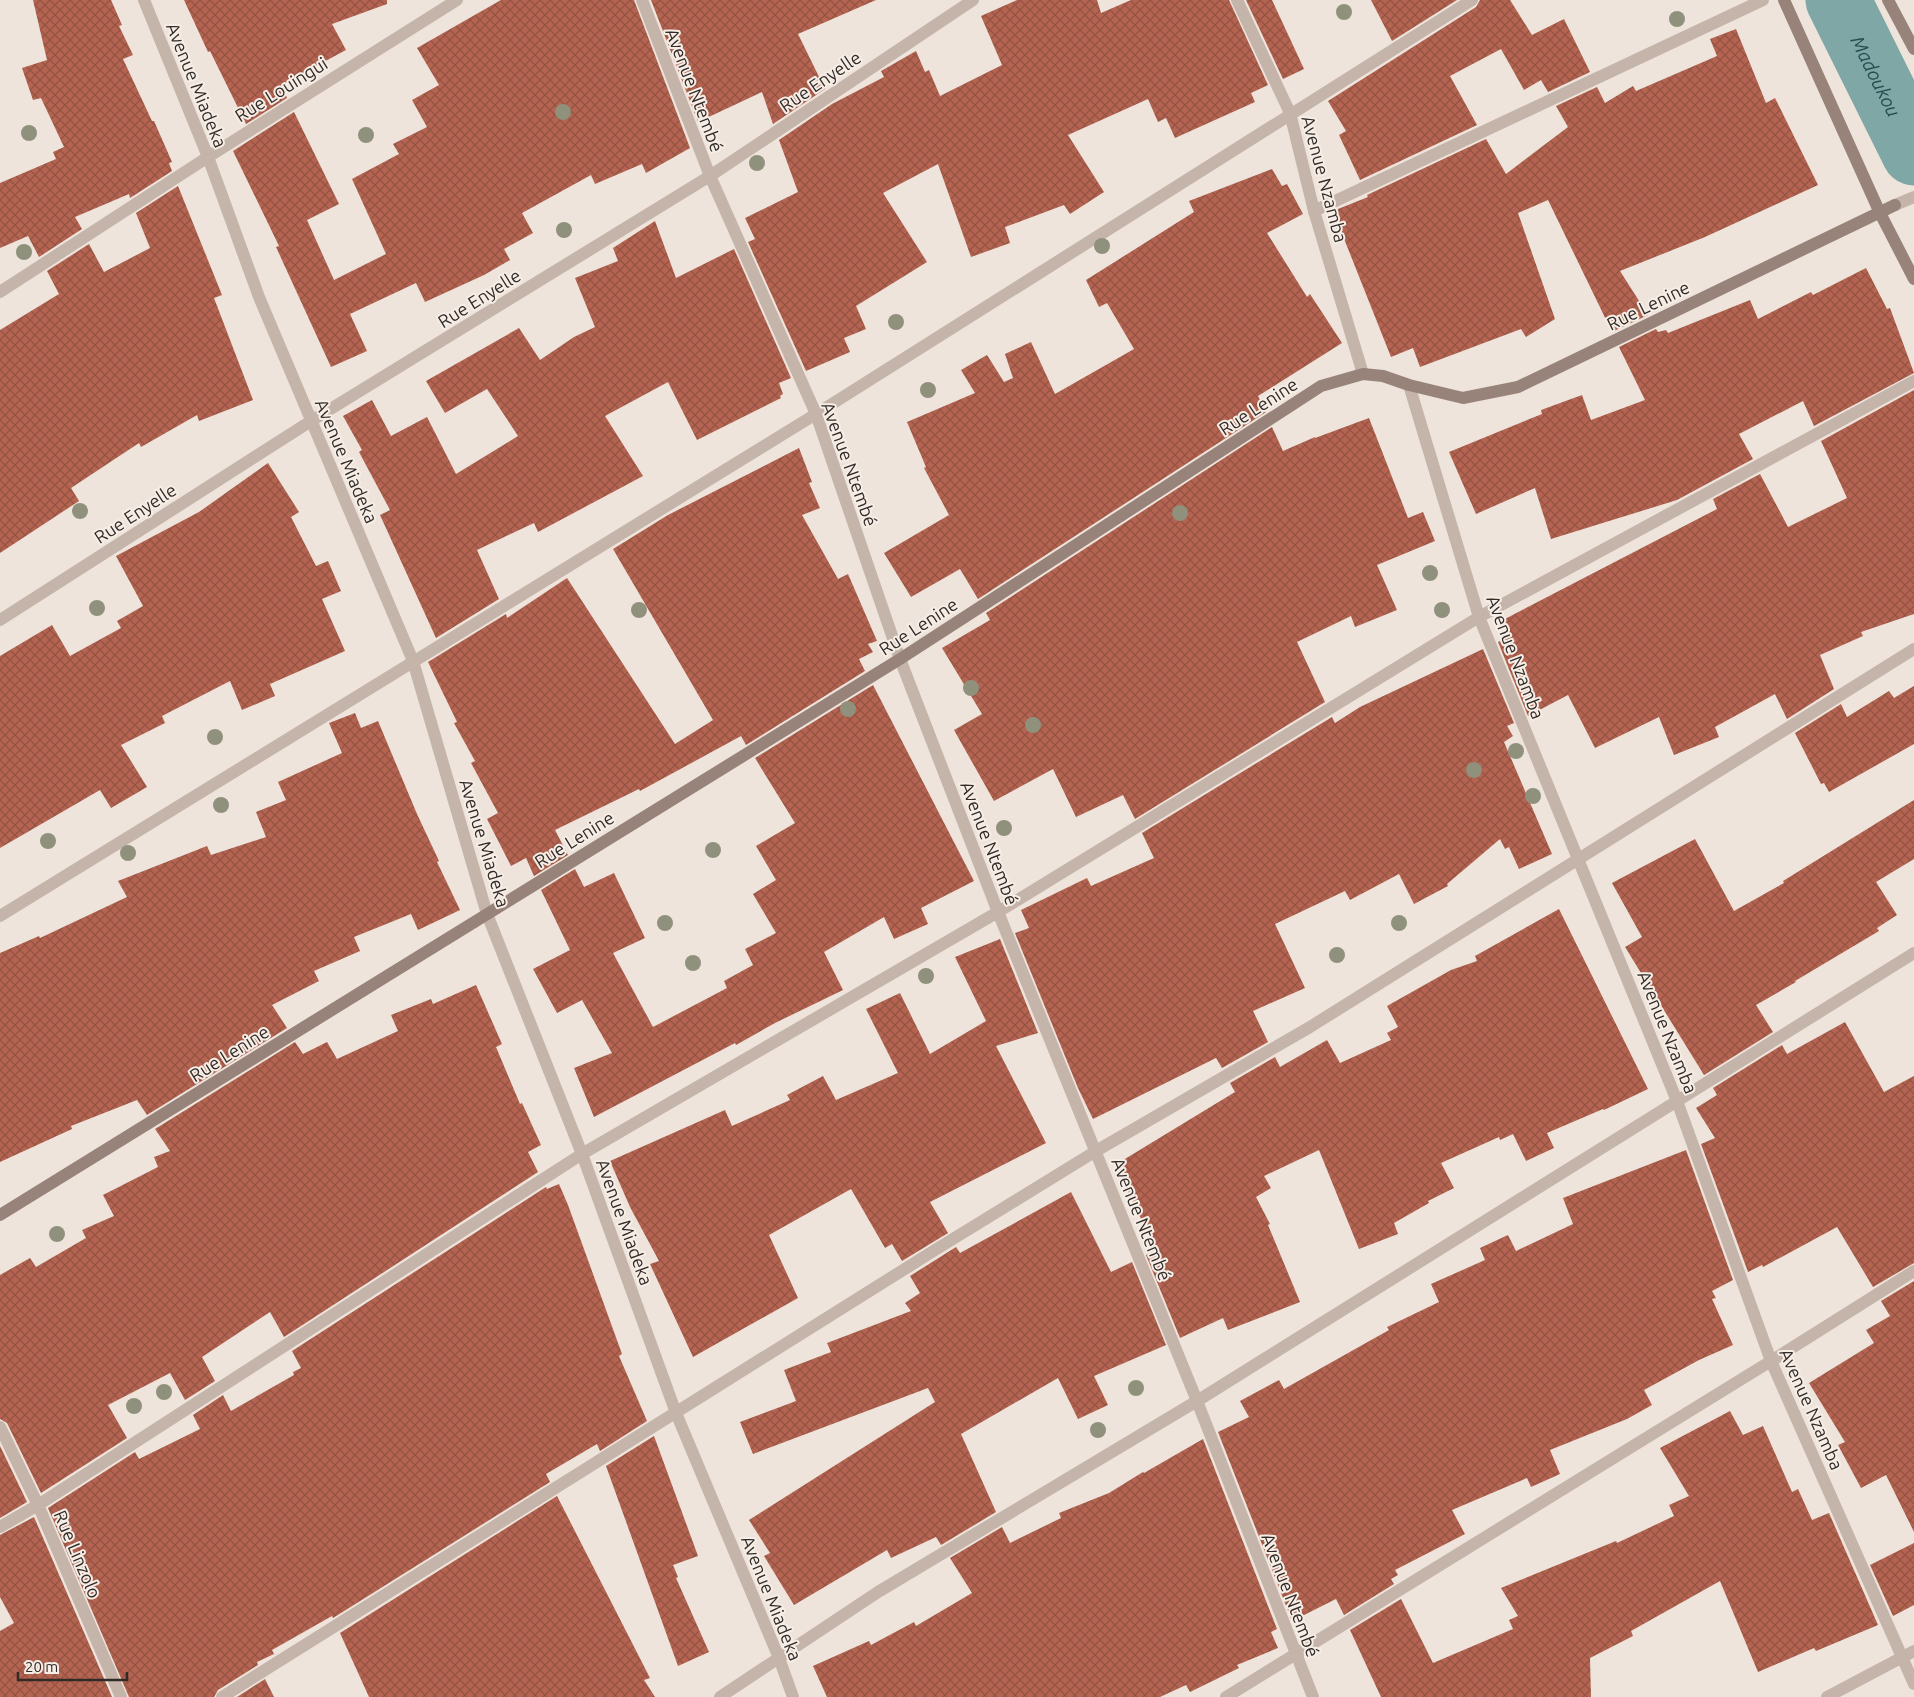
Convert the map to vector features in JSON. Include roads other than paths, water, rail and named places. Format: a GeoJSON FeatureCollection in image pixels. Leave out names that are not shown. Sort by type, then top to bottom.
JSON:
{"type":"FeatureCollection","features":[{"type":"Feature","properties":{"kind":"street","name":"Avenue Miadeka"},"geometry":{"type":"LineString","coordinates":[[144,0],[208,156],[259,298],[413,661],[487,914],[582,1154],[676,1413],[779,1658],[792,1697]]}},
{"type":"Feature","properties":{"kind":"street","name":"Rue Louingui"},"geometry":{"type":"LineString","coordinates":[[0,292],[208,156],[456,0]]}},
{"type":"Feature","properties":{"kind":"street","name":"Avenue Ntembé"},"geometry":{"type":"LineString","coordinates":[[642,0],[710,176],[816,414],[900,659],[998,912],[1197,1401],[1313,1697]]}},
{"type":"Feature","properties":{"kind":"street","name":"Rue Enyelle"},"geometry":{"type":"LineString","coordinates":[[0,620],[311,421],[710,176],[973,0]]}},
{"type":"Feature","properties":{"kind":"street","name":"Avenue Nzamba"},"geometry":{"type":"LineString","coordinates":[[1238,0],[1290,113],[1314,211],[1362,374]]}},
{"type":"Feature","properties":{"kind":"street"},"geometry":{"type":"LineString","coordinates":[[0,916],[816,414],[1290,113],[1472,0]]}},
{"type":"Feature","properties":{"kind":"street"},"geometry":{"type":"LineString","coordinates":[[1314,211],[1763,0]]}},
{"type":"Feature","properties":{"kind":"street"},"geometry":{"type":"LineString","coordinates":[[1784,0],[1880,213],[1914,280]]}},
{"type":"Feature","properties":{"kind":"street"},"geometry":{"type":"LineString","coordinates":[[1888,0],[1914,49]]}},
{"type":"Feature","properties":{"kind":"street","name":"Rue Lenine"},"geometry":{"type":"LineString","coordinates":[[0,1215],[900,659],[1321,386],[1362,374],[1383,376],[1409,385],[1463,398],[1518,387],[1914,197]]}},
{"type":"Feature","properties":{"kind":"street"},"geometry":{"type":"LineString","coordinates":[[0,1527],[38,1505],[582,1154],[998,912],[1479,616],[1914,381]]}},
{"type":"Feature","properties":{"kind":"street","name":"Avenue Nzamba"},"geometry":{"type":"LineString","coordinates":[[1409,385],[1479,616],[1677,1101],[1771,1362],[1914,1684]]}},
{"type":"Feature","properties":{"kind":"street"},"geometry":{"type":"LineString","coordinates":[[222,1697],[935,1250],[1096,1151],[1310,1027],[1914,649]]}},
{"type":"Feature","properties":{"kind":"street"},"geometry":{"type":"LineString","coordinates":[[720,1697],[878,1592],[1197,1401],[1914,953]]}},
{"type":"Feature","properties":{"kind":"street"},"geometry":{"type":"LineString","coordinates":[[1226,1697],[1771,1362],[1914,1271]]}},
{"type":"Feature","properties":{"kind":"street","name":"Rue Linzolo"},"geometry":{"type":"LineString","coordinates":[[0,1427],[38,1505],[121,1697]]}},
{"type":"Feature","properties":{"kind":"street"},"geometry":{"type":"LineString","coordinates":[[1827,1697],[1914,1651]]}},
{"type":"Feature","properties":{"kind":"waterway","name":"Madoukou"},"geometry":{"type":"LineString","coordinates":[[1838,0],[1914,153]]}}]}
